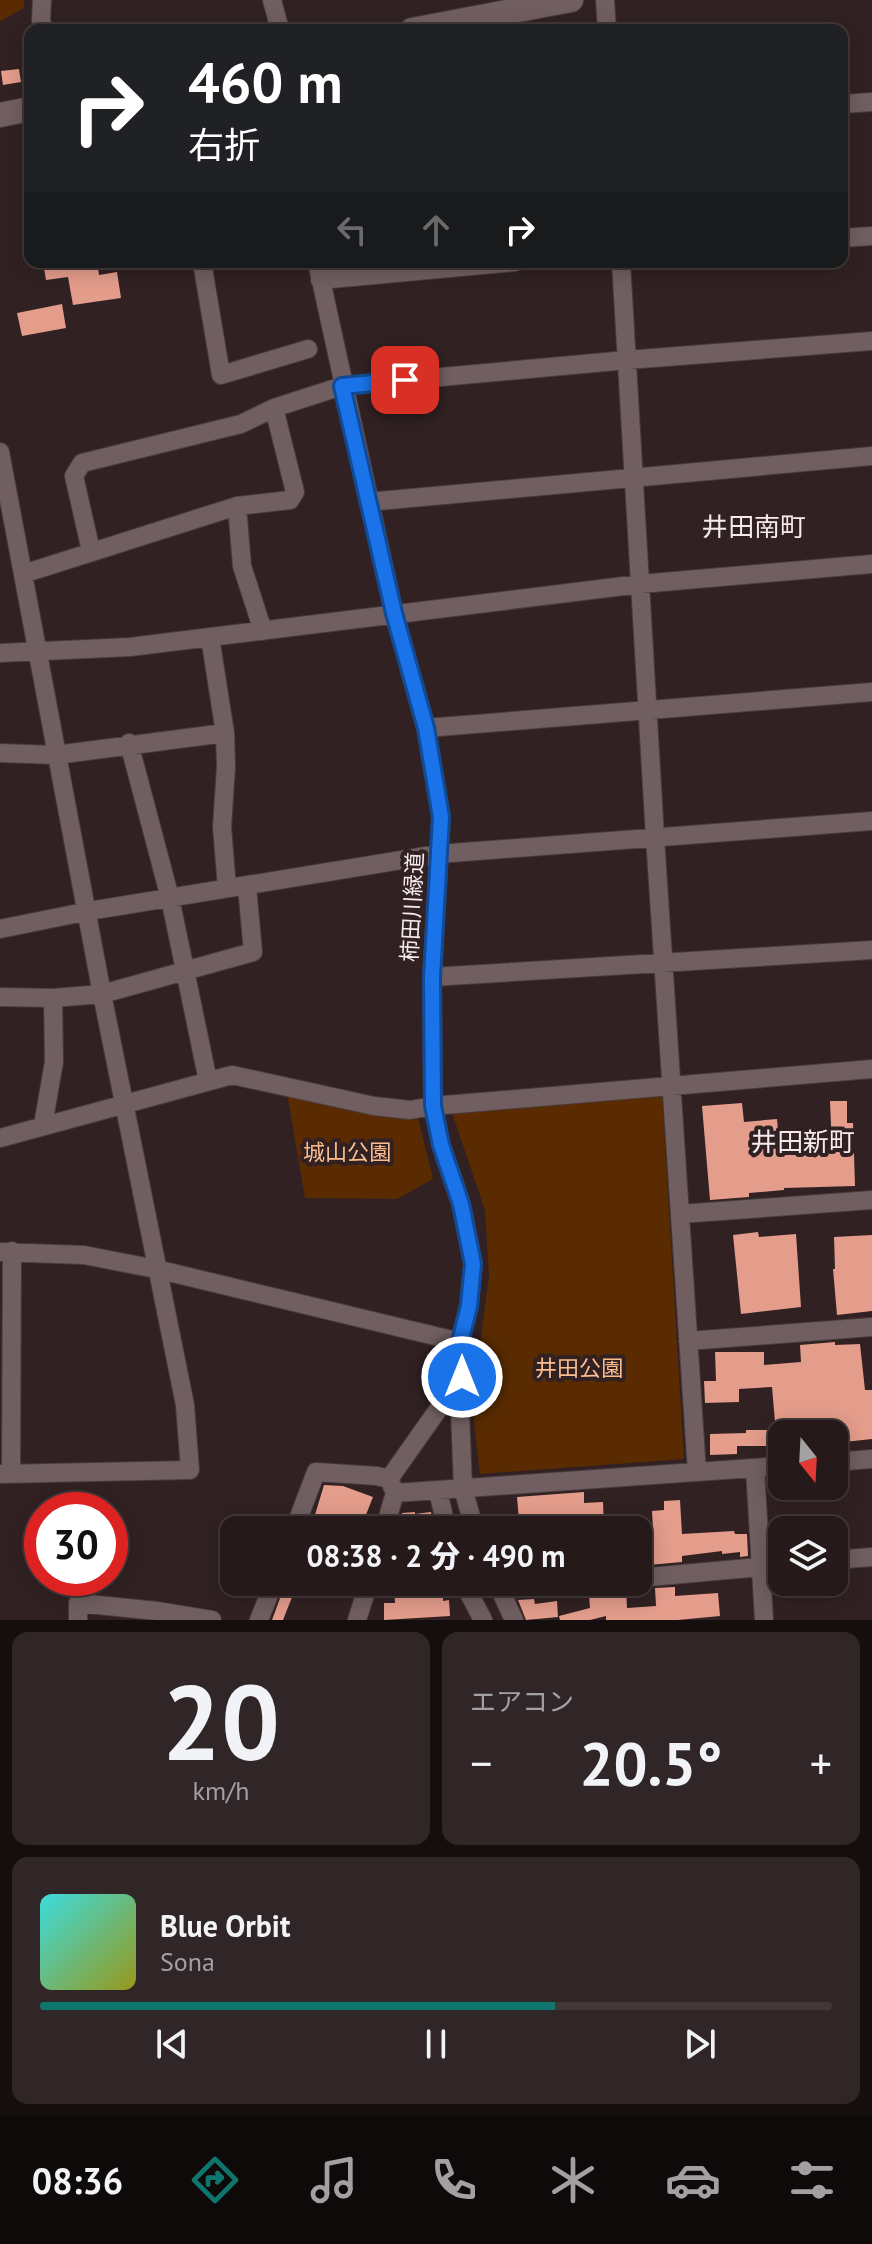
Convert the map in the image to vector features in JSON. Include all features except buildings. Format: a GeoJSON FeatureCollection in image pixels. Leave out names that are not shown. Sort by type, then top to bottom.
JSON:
{"type":"FeatureCollection","features":[{"type":"Feature","properties":{"kind":"street"},"geometry":{"type":"LineString","coordinates":[[42,0],[42,24]]}},
{"type":"Feature","properties":{"kind":"street"},"geometry":{"type":"LineString","coordinates":[[272,0],[278,24]]}},
{"type":"Feature","properties":{"kind":"street"},"geometry":{"type":"LineString","coordinates":[[444,24],[571,0]]}},
{"type":"Feature","properties":{"kind":"street"},"geometry":{"type":"LineString","coordinates":[[605,0],[607,24]]}},
{"type":"Feature","properties":{"kind":"street"},"geometry":{"type":"LineString","coordinates":[[848,104],[872,102]]}},
{"type":"Feature","properties":{"kind":"street"},"geometry":{"type":"LineString","coordinates":[[0,115],[24,110]]}},
{"type":"Feature","properties":{"kind":"street"},"geometry":{"type":"LineString","coordinates":[[848,238],[872,236]]}},
{"type":"Feature","properties":{"kind":"street"},"geometry":{"type":"LineString","coordinates":[[203,268],[221,375],[308,349]]}},
{"type":"Feature","properties":{"kind":"street"},"geometry":{"type":"LineString","coordinates":[[318,271],[384,268]]}},
{"type":"Feature","properties":{"kind":"street"},"geometry":{"type":"LineString","coordinates":[[621,268],[697,1472]]}},
{"type":"Feature","properties":{"kind":"street","name":"柿田川緑道"},"geometry":{"type":"LineString","coordinates":[[318,271],[394,613],[426,728],[441,817],[432,977],[433,1106],[441,1145],[461,1204],[473,1264],[469,1306],[460,1342],[463,1489],[471,1516]]}},
{"type":"Feature","properties":{"kind":"street"},"geometry":{"type":"LineString","coordinates":[[91,551],[74,476],[82,463],[241,424],[274,408],[342,386],[872,341]]}},
{"type":"Feature","properties":{"kind":"street"},"geometry":{"type":"LineString","coordinates":[[23,574],[237,506],[290,500],[295,492],[274,408]]}},
{"type":"Feature","properties":{"kind":"street"},"geometry":{"type":"LineString","coordinates":[[0,452],[56,755],[89,911],[102,994],[156,1269],[185,1405],[190,1470],[5,1474],[6,1251],[84,1255],[156,1269],[460,1342]]}},
{"type":"Feature","properties":{"kind":"street"},"geometry":{"type":"LineString","coordinates":[[368,502],[872,456]]}},
{"type":"Feature","properties":{"kind":"street"},"geometry":{"type":"LineString","coordinates":[[237,506],[242,566],[263,631]]}},
{"type":"Feature","properties":{"kind":"street"},"geometry":{"type":"LineString","coordinates":[[0,653],[130,647],[640,584],[872,564]]}},
{"type":"Feature","properties":{"kind":"street"},"geometry":{"type":"LineString","coordinates":[[210,637],[225,733],[222,827],[227,888]]}},
{"type":"Feature","properties":{"kind":"street"},"geometry":{"type":"LineString","coordinates":[[426,728],[872,692]]}},
{"type":"Feature","properties":{"kind":"street"},"geometry":{"type":"LineString","coordinates":[[0,753],[56,755],[129,743],[225,733]]}},
{"type":"Feature","properties":{"kind":"street"},"geometry":{"type":"LineString","coordinates":[[129,743],[170,898],[208,1081]]}},
{"type":"Feature","properties":{"kind":"street"},"geometry":{"type":"LineString","coordinates":[[0,929],[89,911],[438,854],[872,821]]}},
{"type":"Feature","properties":{"kind":"street"},"geometry":{"type":"LineString","coordinates":[[0,997],[53,998],[102,994],[253,952],[247,887]]}},
{"type":"Feature","properties":{"kind":"street"},"geometry":{"type":"LineString","coordinates":[[432,977],[872,950]]}},
{"type":"Feature","properties":{"kind":"street"},"geometry":{"type":"LineString","coordinates":[[43,1125],[54,1062],[53,998]]}},
{"type":"Feature","properties":{"kind":"street"},"geometry":{"type":"LineString","coordinates":[[0,1138],[232,1075],[374,1106],[410,1110],[872,1069]]}},
{"type":"Feature","properties":{"kind":"street"},"geometry":{"type":"LineString","coordinates":[[680,1214],[872,1200]]}},
{"type":"Feature","properties":{"kind":"street"},"geometry":{"type":"LineString","coordinates":[[688,1341],[872,1327]]}},
{"type":"Feature","properties":{"kind":"street"},"geometry":{"type":"LineString","coordinates":[[387,1516],[392,1486],[462,1377]]}},
{"type":"Feature","properties":{"kind":"street"},"geometry":{"type":"LineString","coordinates":[[848,1461],[872,1459]]}},
{"type":"Feature","properties":{"kind":"street"},"geometry":{"type":"LineString","coordinates":[[299,1516],[316,1472],[377,1476],[392,1486],[438,1491],[768,1467]]}},
{"type":"Feature","properties":{"kind":"street"},"geometry":{"type":"LineString","coordinates":[[755,1468],[764,1620]]}},
{"type":"Feature","properties":{"kind":"street"},"geometry":{"type":"LineString","coordinates":[[438,1491],[444,1516]]}},
{"type":"Feature","properties":{"kind":"street"},"geometry":{"type":"LineString","coordinates":[[848,1559],[872,1557]]}},
{"type":"Feature","properties":{"kind":"street"},"geometry":{"type":"LineString","coordinates":[[652,1577],[768,1566]]}},
{"type":"Feature","properties":{"kind":"street"},"geometry":{"type":"LineString","coordinates":[[259,1620],[268,1596]]}},
{"type":"Feature","properties":{"kind":"street"},"geometry":{"type":"LineString","coordinates":[[357,1620],[365,1596]]}},
{"type":"Feature","properties":{"kind":"street"},"geometry":{"type":"LineString","coordinates":[[470,1596],[483,1620]]}},
{"type":"Feature","properties":{"kind":"street"},"geometry":{"type":"LineString","coordinates":[[503,1596],[514,1620]]}},
{"type":"Feature","properties":{"kind":"street"},"geometry":{"type":"LineString","coordinates":[[78,1620],[78,1603],[219,1620]]}},
{"type":"Feature","properties":{"kind":"green space"},"geometry":{"type":"Polygon","coordinates":[[[0,0],[24,0],[24,8],[0,21],[0,0]]]}},
{"type":"Feature","properties":{"kind":"green space","name":"城山公園"},"geometry":{"type":"Polygon","coordinates":[[[287,1093],[418,1118],[433,1179],[397,1199],[305,1198],[287,1093]]]}},
{"type":"Feature","properties":{"kind":"green space","name":"井田公園"},"geometry":{"type":"Polygon","coordinates":[[[662,1095],[684,1459],[480,1474],[472,1405],[489,1276],[485,1210],[450,1107],[662,1095]]]}},
{"type":"Feature","properties":{"kind":"district","name":"井田南町"},"geometry":{"type":"Point","coordinates":[754,527]}},
{"type":"Feature","properties":{"kind":"district","name":"井田新町"},"geometry":{"type":"Point","coordinates":[803,1142]}},
{"type":"Feature","properties":{"kind":"route"},"geometry":{"type":"LineString","coordinates":[[405,380],[342,386],[394,613],[426,728],[441,817],[432,977],[433,1106],[441,1145],[461,1204],[473,1264],[469,1306],[460,1342],[462,1377]]}}]}
